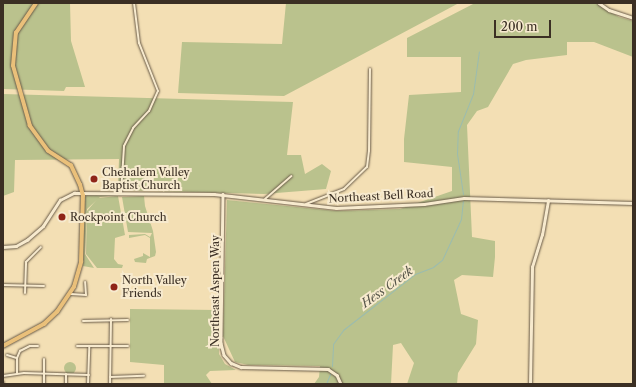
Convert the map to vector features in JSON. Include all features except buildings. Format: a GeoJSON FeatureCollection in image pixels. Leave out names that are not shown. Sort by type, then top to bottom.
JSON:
{"type":"FeatureCollection","features":[{"type":"Feature","properties":{"kind":"main road"},"geometry":{"type":"LineString","coordinates":[[3,346],[51,318],[71,294],[81,262],[82,193],[71,166],[48,151],[30,126],[13,66],[16,33],[36,3]]}},
{"type":"Feature","properties":{"kind":"main road"},"geometry":{"type":"LineString","coordinates":[[599,3],[609,10],[633,18]]}},
{"type":"Feature","properties":{"kind":"main road","name":"Northeast Bell Road"},"geometry":{"type":"LineString","coordinates":[[3,247],[21,244],[43,226],[64,197],[82,193],[223,194],[265,198],[305,205],[346,208],[424,204],[476,198],[633,203]]}},
{"type":"Feature","properties":{"kind":"main road","name":"Northeast Aspen Way"},"geometry":{"type":"LineString","coordinates":[[223,194],[220,343],[224,355],[231,362],[241,367],[328,370],[337,375],[341,384]]}},
{"type":"Feature","properties":{"kind":"main road"},"geometry":{"type":"LineString","coordinates":[[530,384],[532,267],[542,235],[548,201]]}},
{"type":"Feature","properties":{"kind":"street"},"geometry":{"type":"LineString","coordinates":[[121,193],[124,146],[133,128],[149,111],[158,91],[139,43],[134,3]]}},
{"type":"Feature","properties":{"kind":"street"},"geometry":{"type":"LineString","coordinates":[[305,205],[344,189],[367,167],[369,151],[370,69]]}},
{"type":"Feature","properties":{"kind":"street"},"geometry":{"type":"LineString","coordinates":[[265,198],[291,176]]}},
{"type":"Feature","properties":{"kind":"street"},"geometry":{"type":"LineString","coordinates":[[25,293],[26,262],[41,247]]}},
{"type":"Feature","properties":{"kind":"street"},"geometry":{"type":"LineString","coordinates":[[71,294],[86,295],[85,282]]}},
{"type":"Feature","properties":{"kind":"street"},"geometry":{"type":"LineString","coordinates":[[3,285],[44,286]]}},
{"type":"Feature","properties":{"kind":"street"},"geometry":{"type":"LineString","coordinates":[[110,384],[112,320]]}},
{"type":"Feature","properties":{"kind":"street"},"geometry":{"type":"LineString","coordinates":[[83,321],[128,320]]}},
{"type":"Feature","properties":{"kind":"street"},"geometry":{"type":"LineString","coordinates":[[17,373],[17,358],[23,349],[38,346]]}},
{"type":"Feature","properties":{"kind":"street"},"geometry":{"type":"LineString","coordinates":[[77,346],[128,346]]}},
{"type":"Feature","properties":{"kind":"street"},"geometry":{"type":"LineString","coordinates":[[88,384],[89,346]]}},
{"type":"Feature","properties":{"kind":"street"},"geometry":{"type":"LineString","coordinates":[[7,356],[17,358]]}},
{"type":"Feature","properties":{"kind":"street"},"geometry":{"type":"LineString","coordinates":[[44,359],[44,384]]}},
{"type":"Feature","properties":{"kind":"street"},"geometry":{"type":"LineString","coordinates":[[3,375],[17,373],[88,375]]}},
{"type":"Feature","properties":{"kind":"street"},"geometry":{"type":"LineString","coordinates":[[66,374],[66,384]]}},
{"type":"Feature","properties":{"kind":"street"},"geometry":{"type":"LineString","coordinates":[[110,377],[144,376]]}},
{"type":"Feature","properties":{"kind":"green space"},"geometry":{"type":"Polygon","coordinates":[[[3,3],[70,3],[71,41],[85,87],[66,87],[64,91],[3,89],[3,3]]]}},
{"type":"Feature","properties":{"kind":"green space"},"geometry":{"type":"Polygon","coordinates":[[[286,3],[459,3],[284,96],[178,93],[182,42],[282,44],[286,3]]]}},
{"type":"Feature","properties":{"kind":"green space"},"geometry":{"type":"Polygon","coordinates":[[[475,3],[596,3],[619,17],[633,21],[633,57],[594,42],[567,42],[567,55],[526,60],[513,64],[488,107],[477,111],[467,125],[472,237],[495,241],[495,257],[493,277],[462,275],[454,280],[461,314],[478,320],[476,344],[458,373],[457,384],[407,384],[414,363],[401,343],[393,345],[391,384],[314,384],[319,377],[320,366],[248,365],[235,362],[223,336],[227,200],[337,211],[400,209],[452,191],[452,167],[404,162],[404,139],[409,95],[461,92],[461,57],[407,57],[407,38],[475,3]]]}},
{"type":"Feature","properties":{"kind":"green space"},"geometry":{"type":"Polygon","coordinates":[[[3,94],[293,102],[287,155],[301,155],[305,174],[322,164],[331,171],[326,189],[264,194],[118,190],[119,159],[15,160],[14,192],[3,196],[3,94]]]}},
{"type":"Feature","properties":{"kind":"green space"},"geometry":{"type":"Polygon","coordinates":[[[88,194],[117,195],[100,197],[87,209],[85,254],[94,268],[83,266],[85,197],[88,194]]]}},
{"type":"Feature","properties":{"kind":"green space"},"geometry":{"type":"Polygon","coordinates":[[[118,196],[125,235],[115,238],[114,259],[118,264],[123,265],[122,268],[97,268],[86,254],[87,211],[98,198],[118,196]]]}},
{"type":"Feature","properties":{"kind":"green space"},"geometry":{"type":"Polygon","coordinates":[[[144,196],[145,206],[153,231],[156,252],[155,256],[147,259],[146,263],[135,262],[134,259],[143,256],[143,253],[150,257],[150,238],[145,235],[129,238],[129,235],[145,234],[150,237],[152,233],[128,232],[122,197],[144,196]]]}},
{"type":"Feature","properties":{"kind":"green space"},"geometry":{"type":"Polygon","coordinates":[[[130,309],[218,310],[219,354],[225,364],[236,370],[210,371],[206,375],[212,384],[164,384],[164,365],[130,362],[130,309]]]}},
{"type":"Feature","properties":{"kind":"green space"},"geometry":{"type":"Polygon","coordinates":[[[70,362],[74,364],[76,368],[74,372],[70,374],[66,372],[64,368],[66,364],[70,362]]]}},
{"type":"Feature","properties":{"kind":"waterway","name":"Hess Creek"},"geometry":{"type":"LineString","coordinates":[[463,194],[457,154],[458,131],[473,94],[479,51]]}},
{"type":"Feature","properties":{"kind":"waterway","name":"Hess Creek"},"geometry":{"type":"LineString","coordinates":[[332,366],[333,344],[343,330],[415,274],[433,267],[442,260],[461,219],[463,201]]}},
{"type":"Feature","properties":{"kind":"waterway","name":"Hess Creek"},"geometry":{"type":"LineString","coordinates":[[326,384],[330,374]]}},
{"type":"Feature","properties":{"kind":"place","name":"Chehalem Valley Baptist Church"},"geometry":{"type":"Point","coordinates":[94,179]}},
{"type":"Feature","properties":{"kind":"place","name":"Rockpoint Church"},"geometry":{"type":"Point","coordinates":[62,217]}},
{"type":"Feature","properties":{"kind":"place","name":"North Valley Friends"},"geometry":{"type":"Point","coordinates":[114,287]}}]}
